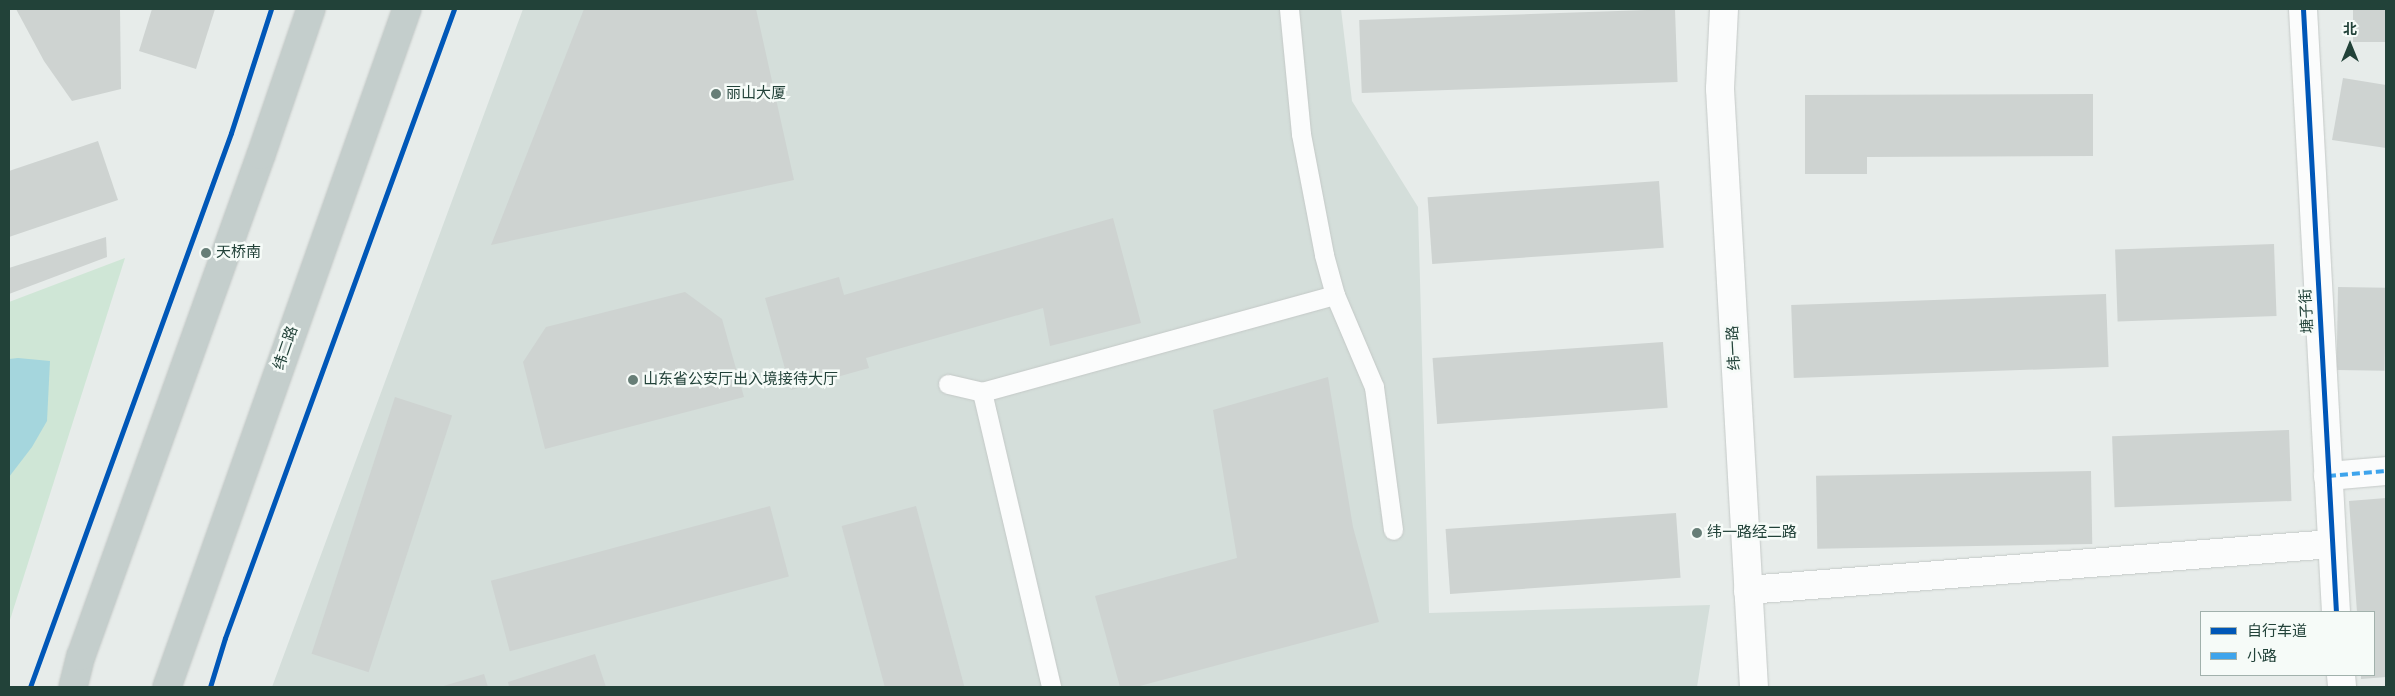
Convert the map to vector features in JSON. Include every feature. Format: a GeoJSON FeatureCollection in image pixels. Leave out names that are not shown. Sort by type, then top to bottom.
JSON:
{"type":"FeatureCollection","features":[{"type":"Feature","properties":{"kind":"highway"},"geometry":{"type":"LineString","coordinates":[[73,687],[84,647],[261,155],[311,9]]}},
{"type":"Feature","properties":{"kind":"highway","name":"纬二路"},"geometry":{"type":"LineString","coordinates":[[167,687],[406,9]]}},
{"type":"Feature","properties":{"kind":"street","name":"纬一路"},"geometry":{"type":"LineString","coordinates":[[1724,9],[1720,89],[1754,687]]}},
{"type":"Feature","properties":{"kind":"street","name":"塘子街"},"geometry":{"type":"LineString","coordinates":[[2303,9],[2336,611]]}},
{"type":"Feature","properties":{"kind":"street"},"geometry":{"type":"LineString","coordinates":[[2328,476],[2386,471]]}},
{"type":"Feature","properties":{"kind":"street"},"geometry":{"type":"LineString","coordinates":[[1748,590],[2331,544]]}},
{"type":"Feature","properties":{"kind":"lane"},"geometry":{"type":"LineString","coordinates":[[1289,9],[1301,134],[1324,255],[1335,295],[1374,387],[1393,530]]}},
{"type":"Feature","properties":{"kind":"lane"},"geometry":{"type":"LineString","coordinates":[[948,384],[982,392],[1335,295]]}},
{"type":"Feature","properties":{"kind":"lane"},"geometry":{"type":"LineString","coordinates":[[982,392],[1051,687]]}},
{"type":"Feature","properties":{"kind":"shaded area"},"geometry":{"type":"Polygon","coordinates":[[[523,9],[1341,9],[1352,101],[1418,207],[1429,613],[1710,605],[1697,687],[272,687],[523,9]]]}},
{"type":"Feature","properties":{"kind":"green space"},"geometry":{"type":"Polygon","coordinates":[[[125,258],[9,623],[9,302],[125,258]]]}},
{"type":"Feature","properties":{"kind":"water"},"geometry":{"type":"Polygon","coordinates":[[[9,359],[50,361],[47,421],[32,447],[9,477],[9,359]]]}},
{"type":"Feature","properties":{"kind":"building"},"geometry":{"type":"Polygon","coordinates":[[[16,9],[120,9],[121,89],[72,101],[44,61],[16,9]]]}},
{"type":"Feature","properties":{"kind":"building"},"geometry":{"type":"Polygon","coordinates":[[[152,9],[215,9],[196,69],[139,51],[152,9]]]}},
{"type":"Feature","properties":{"kind":"building"},"geometry":{"type":"Polygon","coordinates":[[[584,9],[756,9],[794,180],[491,245],[584,9]]]}},
{"type":"Feature","properties":{"kind":"building"},"geometry":{"type":"Polygon","coordinates":[[[1675,9],[1678,82],[1362,93],[1359,20],[1675,9]]]}},
{"type":"Feature","properties":{"kind":"building"},"geometry":{"type":"Polygon","coordinates":[[[2353,9],[2386,9],[2386,42],[2353,42],[2353,9]]]}},
{"type":"Feature","properties":{"kind":"building"},"geometry":{"type":"Polygon","coordinates":[[[2343,78],[2386,85],[2386,148],[2332,140],[2343,78]]]}},
{"type":"Feature","properties":{"kind":"building"},"geometry":{"type":"Polygon","coordinates":[[[2093,94],[2093,156],[1867,157],[1867,174],[1805,174],[1805,95],[2093,94]]]}},
{"type":"Feature","properties":{"kind":"building"},"geometry":{"type":"Polygon","coordinates":[[[98,141],[118,200],[9,237],[9,171],[98,141]]]}},
{"type":"Feature","properties":{"kind":"building"},"geometry":{"type":"Polygon","coordinates":[[[1659,181],[1664,248],[1432,264],[1428,197],[1659,181]]]}},
{"type":"Feature","properties":{"kind":"building"},"geometry":{"type":"Polygon","coordinates":[[[1113,218],[1141,323],[1050,346],[1043,308],[866,358],[869,368],[791,390],[765,298],[839,277],[844,295],[1113,218]]]}},
{"type":"Feature","properties":{"kind":"building"},"geometry":{"type":"Polygon","coordinates":[[[106,237],[107,257],[9,294],[9,268],[106,237]]]}},
{"type":"Feature","properties":{"kind":"building"},"geometry":{"type":"Polygon","coordinates":[[[2274,244],[2277,316],[2118,322],[2115,250],[2274,244]]]}},
{"type":"Feature","properties":{"kind":"building"},"geometry":{"type":"Polygon","coordinates":[[[2338,287],[2386,288],[2385,371],[2337,370],[2338,287]]]}},
{"type":"Feature","properties":{"kind":"building","name":"山东省公安厅出入境接待大厅"},"geometry":{"type":"Polygon","coordinates":[[[685,292],[722,319],[744,397],[545,449],[523,362],[546,327],[685,292]]]}},
{"type":"Feature","properties":{"kind":"building"},"geometry":{"type":"Polygon","coordinates":[[[2106,294],[2109,367],[1794,378],[1791,305],[2106,294]]]}},
{"type":"Feature","properties":{"kind":"building"},"geometry":{"type":"Polygon","coordinates":[[[1663,342],[1668,408],[1437,424],[1433,358],[1663,342]]]}},
{"type":"Feature","properties":{"kind":"building"},"geometry":{"type":"Polygon","coordinates":[[[1328,377],[1353,527],[1379,622],[1136,687],[1120,687],[1095,596],[1237,558],[1213,410],[1328,377]]]}},
{"type":"Feature","properties":{"kind":"building"},"geometry":{"type":"Polygon","coordinates":[[[395,397],[452,416],[369,672],[312,654],[395,397]]]}},
{"type":"Feature","properties":{"kind":"building"},"geometry":{"type":"Polygon","coordinates":[[[2289,430],[2291,501],[2115,507],[2112,436],[2289,430]]]}},
{"type":"Feature","properties":{"kind":"building"},"geometry":{"type":"Polygon","coordinates":[[[2091,471],[2092,544],[1817,549],[1816,476],[2091,471]]]}},
{"type":"Feature","properties":{"kind":"building"},"geometry":{"type":"Polygon","coordinates":[[[2386,498],[2386,677],[2361,679],[2361,676],[2375,676],[2375,611],[2357,611],[2349,501],[2386,498]]]}},
{"type":"Feature","properties":{"kind":"building"},"geometry":{"type":"Polygon","coordinates":[[[770,506],[789,577],[510,651],[491,581],[770,506]]]}},
{"type":"Feature","properties":{"kind":"building"},"geometry":{"type":"Polygon","coordinates":[[[916,506],[964,687],[885,687],[842,526],[916,506]]]}},
{"type":"Feature","properties":{"kind":"building"},"geometry":{"type":"Polygon","coordinates":[[[1676,513],[1681,578],[1450,594],[1446,529],[1676,513]]]}},
{"type":"Feature","properties":{"kind":"building"},"geometry":{"type":"Polygon","coordinates":[[[595,654],[606,687],[509,687],[508,682],[595,654]]]}},
{"type":"Feature","properties":{"kind":"building"},"geometry":{"type":"Polygon","coordinates":[[[484,674],[488,687],[440,687],[484,674]]]}},
{"type":"Feature","properties":{"kind":"marked path"},"geometry":{"type":"LineString","coordinates":[[2328,476],[2386,471]]}},
{"type":"Feature","properties":{"kind":"cycle path"},"geometry":{"type":"LineString","coordinates":[[30,687],[231,133],[271,9]]}},
{"type":"Feature","properties":{"kind":"cycle path"},"geometry":{"type":"LineString","coordinates":[[210,687],[225,638],[454,9]]}},
{"type":"Feature","properties":{"kind":"cycle path"},"geometry":{"type":"LineString","coordinates":[[2303,9],[2336,611]]}},
{"type":"Feature","properties":{"kind":"place","name":"丽山大厦"},"geometry":{"type":"Point","coordinates":[716,94]}},
{"type":"Feature","properties":{"kind":"place","name":"天桥南"},"geometry":{"type":"Point","coordinates":[206,253]}},
{"type":"Feature","properties":{"kind":"place","name":"山东省公安厅出入境接待大厅"},"geometry":{"type":"Point","coordinates":[633,380]}},
{"type":"Feature","properties":{"kind":"place","name":"纬一路经二路"},"geometry":{"type":"Point","coordinates":[1697,533]}}]}
